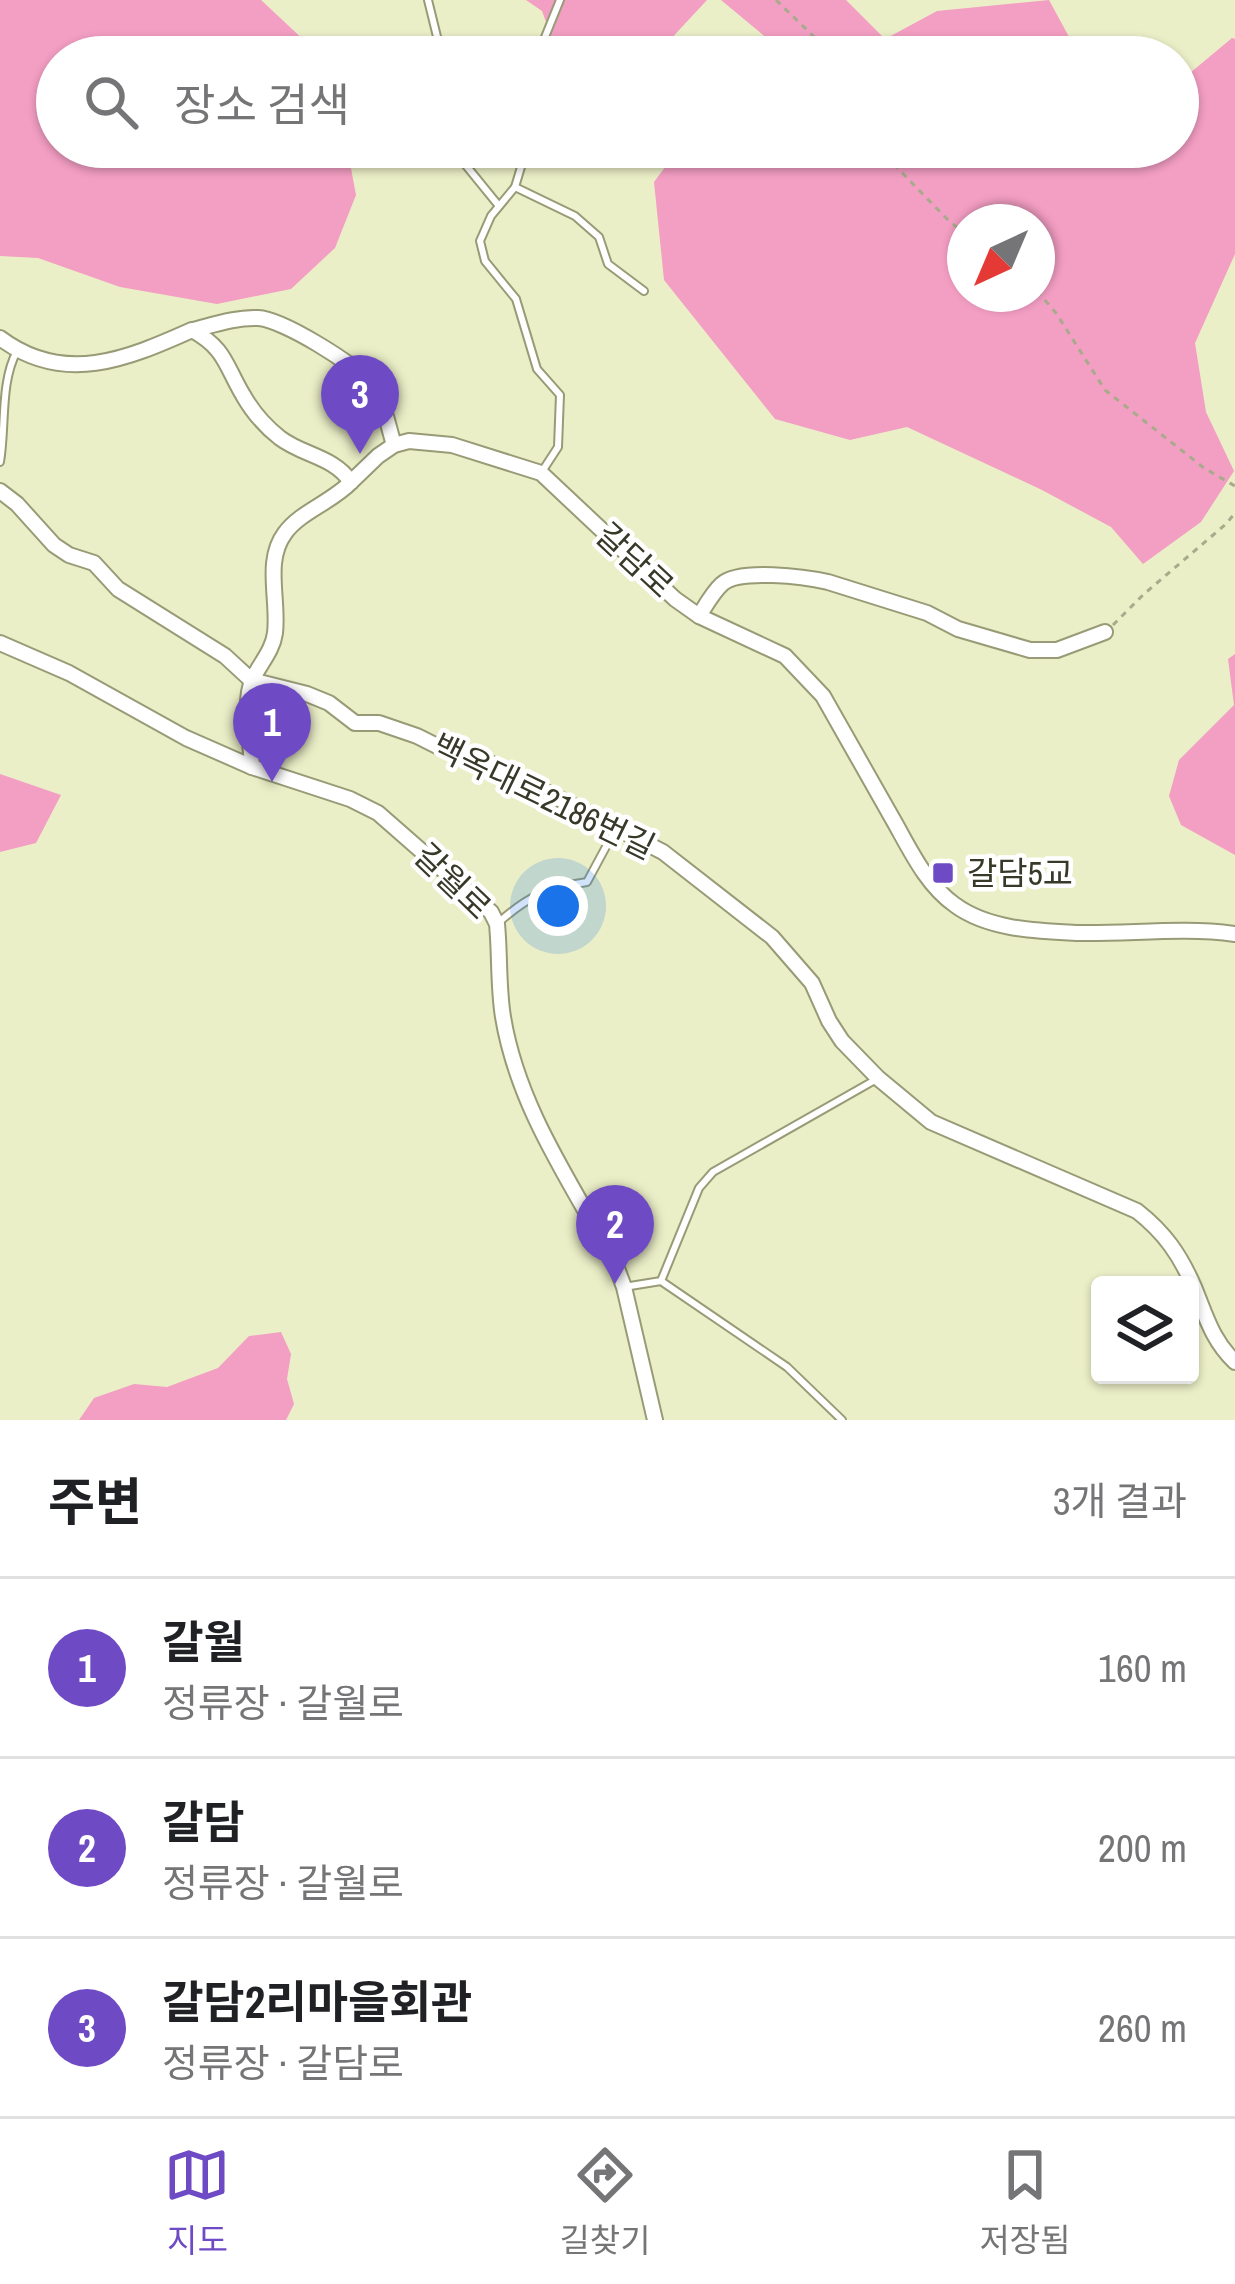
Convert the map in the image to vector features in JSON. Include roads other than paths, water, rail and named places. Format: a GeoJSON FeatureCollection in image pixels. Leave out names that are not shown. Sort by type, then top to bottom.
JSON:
{"type":"FeatureCollection","features":[{"type":"Feature","properties":{"kind":"street"},"geometry":{"type":"LineString","coordinates":[[0,338],[17,351],[50,362],[85,364],[116,361],[192,330],[260,318],[280,324],[349,364],[377,394],[394,445],[340,494],[292,524],[272,562],[275,632],[271,650],[251,680],[248,697],[252,766]]}},
{"type":"Feature","properties":{"kind":"street"},"geometry":{"type":"LineString","coordinates":[[192,330],[219,350],[243,396],[279,437],[328,460],[351,482]]}},
{"type":"Feature","properties":{"kind":"street","name":"갈담로"},"geometry":{"type":"LineString","coordinates":[[394,445],[409,441],[452,446],[542,473],[675,599],[699,616],[784,656],[823,696],[925,874],[956,906],[1009,927],[1042,931],[1235,934]]}},
{"type":"Feature","properties":{"kind":"street","name":"백옥대로2186번길"},"geometry":{"type":"LineString","coordinates":[[1,487],[54,545],[68,555],[94,562],[118,590],[225,656],[251,680],[329,703],[355,723],[379,723],[482,759],[663,852],[772,937],[812,983],[842,1041],[931,1121],[1137,1211],[1160,1229],[1193,1287],[1212,1336],[1235,1362]]}},
{"type":"Feature","properties":{"kind":"street"},"geometry":{"type":"LineString","coordinates":[[699,616],[725,580],[740,575],[811,578],[1030,650],[1057,650],[1105,632]]}},
{"type":"Feature","properties":{"kind":"street","name":"갈월로"},"geometry":{"type":"LineString","coordinates":[[0,643],[69,673],[186,738],[378,813],[491,912],[497,924],[503,1018],[523,1090],[537,1124],[615,1263],[655,1420]]}},
{"type":"Feature","properties":{"kind":"lane"},"geometry":{"type":"LineString","coordinates":[[428,0],[436,36]]}},
{"type":"Feature","properties":{"kind":"lane"},"geometry":{"type":"LineString","coordinates":[[547,36],[560,0]]}},
{"type":"Feature","properties":{"kind":"lane"},"geometry":{"type":"LineString","coordinates":[[468,168],[499,206]]}},
{"type":"Feature","properties":{"kind":"lane"},"geometry":{"type":"LineString","coordinates":[[520,168],[514,187],[491,216],[480,241],[485,261],[516,299],[537,369],[560,395],[558,447],[542,473]]}},
{"type":"Feature","properties":{"kind":"lane"},"geometry":{"type":"LineString","coordinates":[[514,187],[575,215],[598,237],[608,264],[644,291]]}},
{"type":"Feature","properties":{"kind":"lane"},"geometry":{"type":"LineString","coordinates":[[0,462],[6,378],[17,351]]}},
{"type":"Feature","properties":{"kind":"lane"},"geometry":{"type":"LineString","coordinates":[[497,924],[532,896],[586,882],[616,827]]}},
{"type":"Feature","properties":{"kind":"lane"},"geometry":{"type":"LineString","coordinates":[[661,1281],[699,1188],[713,1172],[878,1078]]}},
{"type":"Feature","properties":{"kind":"lane"},"geometry":{"type":"LineString","coordinates":[[624,1287],[661,1281],[787,1366],[842,1420]]}},
{"type":"Feature","properties":{"kind":"place","name":"갈담2리마을회관"},"geometry":{"type":"Point","coordinates":[360,454]}},
{"type":"Feature","properties":{"kind":"place","name":"갈월"},"geometry":{"type":"Point","coordinates":[272,782]}},
{"type":"Feature","properties":{"kind":"place","name":"갈담5교"},"geometry":{"type":"Point","coordinates":[943,873]}},
{"type":"Feature","properties":{"kind":"place","name":"갈담"},"geometry":{"type":"Point","coordinates":[615,1284]}}]}
